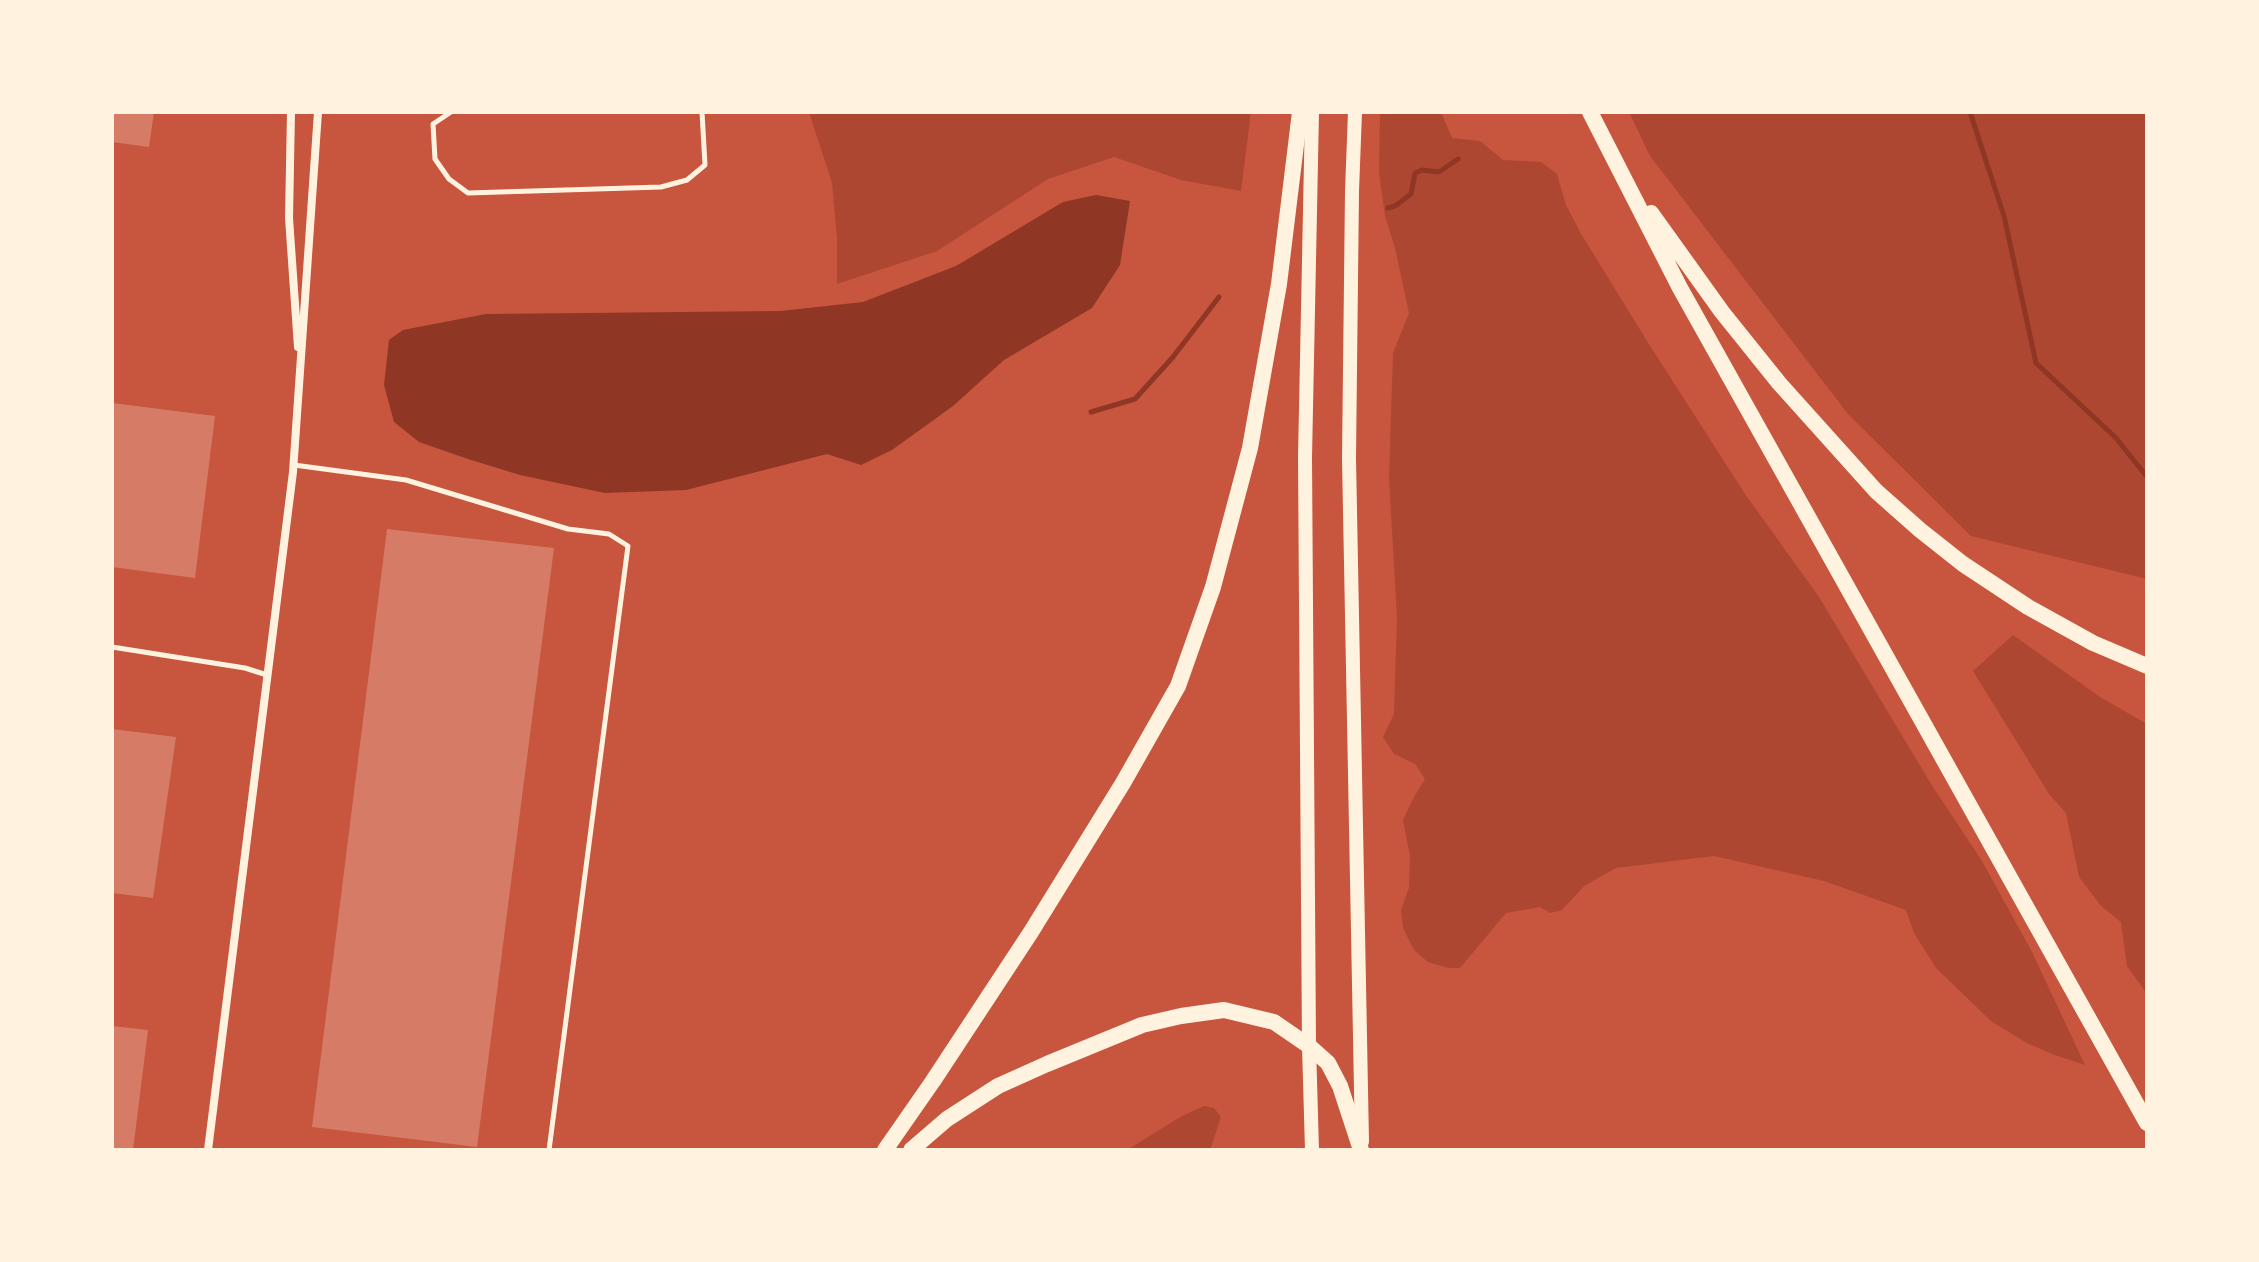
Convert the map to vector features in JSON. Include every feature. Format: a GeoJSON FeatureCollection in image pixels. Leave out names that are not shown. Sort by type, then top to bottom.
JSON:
{"type":"FeatureCollection","features":[{"type":"Feature","properties":{"kind":"highway"},"geometry":{"type":"LineString","coordinates":[[885,1150],[1031,932],[1123,783],[1178,686],[1213,587],[1250,448],[1279,284],[1300,112]]}},
{"type":"Feature","properties":{"kind":"highway"},"geometry":{"type":"LineString","coordinates":[[1590,112],[1680,288],[2147,1123]]}},
{"type":"Feature","properties":{"kind":"highway"},"geometry":{"type":"LineString","coordinates":[[1617,166],[1722,312],[1779,383],[1876,491],[1952,555],[2028,607],[2093,643],[2147,666]]}},
{"type":"Feature","properties":{"kind":"highway"},"geometry":{"type":"LineString","coordinates":[[911,1150],[947,1119],[998,1086],[1142,1025],[1224,1010],[1274,1022],[1328,1063],[1340,1086],[1362,1150]]}},
{"type":"Feature","properties":{"kind":"main road"},"geometry":{"type":"LineString","coordinates":[[1312,112],[1305,457],[1312,1150]]}},
{"type":"Feature","properties":{"kind":"main road"},"geometry":{"type":"LineString","coordinates":[[1355,112],[1349,458],[1362,1150]]}},
{"type":"Feature","properties":{"kind":"street"},"geometry":{"type":"LineString","coordinates":[[291,112],[289,218],[301,380]]}},
{"type":"Feature","properties":{"kind":"street"},"geometry":{"type":"LineString","coordinates":[[208,1150],[294,465],[318,112]]}},
{"type":"Feature","properties":{"kind":"lane"},"geometry":{"type":"LineString","coordinates":[[451,112],[433,124],[435,159],[449,179],[468,193],[661,187],[687,180],[705,165],[702,112]]}},
{"type":"Feature","properties":{"kind":"lane"},"geometry":{"type":"LineString","coordinates":[[294,465],[406,480],[568,529],[609,534],[628,546],[549,1150]]}},
{"type":"Feature","properties":{"kind":"lane"},"geometry":{"type":"LineString","coordinates":[[112,647],[245,668],[267,675]]}},
{"type":"Feature","properties":{"kind":"shaded area"},"geometry":{"type":"Polygon","coordinates":[[[809,112],[1251,112],[1241,191],[1181,180],[1114,157],[1048,179],[937,251],[837,284],[832,183],[809,112]]]}},
{"type":"Feature","properties":{"kind":"shaded area"},"geometry":{"type":"Polygon","coordinates":[[[1380,112],[1441,112],[1452,138],[1480,141],[1503,160],[1541,162],[1557,174],[1566,205],[1580,232],[1647,341],[1745,494],[1819,597],[1931,784],[1982,861],[2032,952],[2085,1065],[2025,1042],[1991,1021],[1936,968],[1914,933],[1906,910],[1824,881],[1714,856],[1616,868],[1584,886],[1562,910],[1550,913],[1540,907],[1506,913],[1460,968],[1428,962],[1414,950],[1403,928],[1401,910],[1409,888],[1410,856],[1403,820],[1425,779],[1415,764],[1394,754],[1383,737],[1394,714],[1397,617],[1389,478],[1393,353],[1409,313],[1385,216],[1379,173],[1380,112]]]}},
{"type":"Feature","properties":{"kind":"shaded area"},"geometry":{"type":"Polygon","coordinates":[[[1629,112],[2147,112],[2147,579],[1971,536],[1848,414],[1650,156],[1629,112]]]}},
{"type":"Feature","properties":{"kind":"shaded area"},"geometry":{"type":"Polygon","coordinates":[[[1096,195],[1130,201],[1120,265],[1092,308],[1004,360],[953,406],[892,450],[861,465],[827,454],[686,490],[605,493],[520,475],[468,459],[419,442],[394,422],[384,385],[389,340],[403,330],[486,314],[781,311],[863,302],[956,266],[1063,202],[1096,195]]]}},
{"type":"Feature","properties":{"kind":"shaded area"},"geometry":{"type":"Polygon","coordinates":[[[2013,635],[2100,697],[2147,724],[2147,994],[2127,966],[2121,922],[2101,906],[2079,877],[2066,813],[2049,794],[1973,671],[2013,635]]]}},
{"type":"Feature","properties":{"kind":"shaded area"},"geometry":{"type":"Polygon","coordinates":[[[1204,1106],[1214,1108],[1221,1117],[1210,1150],[1127,1150],[1182,1116],[1204,1106]]]}},
{"type":"Feature","properties":{"kind":"building"},"geometry":{"type":"Polygon","coordinates":[[[112,112],[154,112],[149,147],[112,142],[112,112]]]}},
{"type":"Feature","properties":{"kind":"building"},"geometry":{"type":"Polygon","coordinates":[[[112,403],[215,416],[195,578],[112,567],[112,403]]]}},
{"type":"Feature","properties":{"kind":"building"},"geometry":{"type":"Polygon","coordinates":[[[387,529],[554,548],[477,1147],[312,1127],[387,529]]]}},
{"type":"Feature","properties":{"kind":"building"},"geometry":{"type":"Polygon","coordinates":[[[112,729],[176,737],[153,898],[112,893],[112,729]]]}},
{"type":"Feature","properties":{"kind":"building"},"geometry":{"type":"Polygon","coordinates":[[[112,1026],[148,1030],[133,1150],[112,1150],[112,1026]]]}},
{"type":"Feature","properties":{"kind":"waterway"},"geometry":{"type":"LineString","coordinates":[[1970,112],[2004,216],[2036,363],[2116,438],[2147,477]]}},
{"type":"Feature","properties":{"kind":"waterway"},"geometry":{"type":"LineString","coordinates":[[1388,208],[1411,194],[1415,173],[1422,170],[1439,172],[1458,159]]}},
{"type":"Feature","properties":{"kind":"waterway"},"geometry":{"type":"LineString","coordinates":[[1091,412],[1135,399],[1173,357],[1219,297]]}}]}
